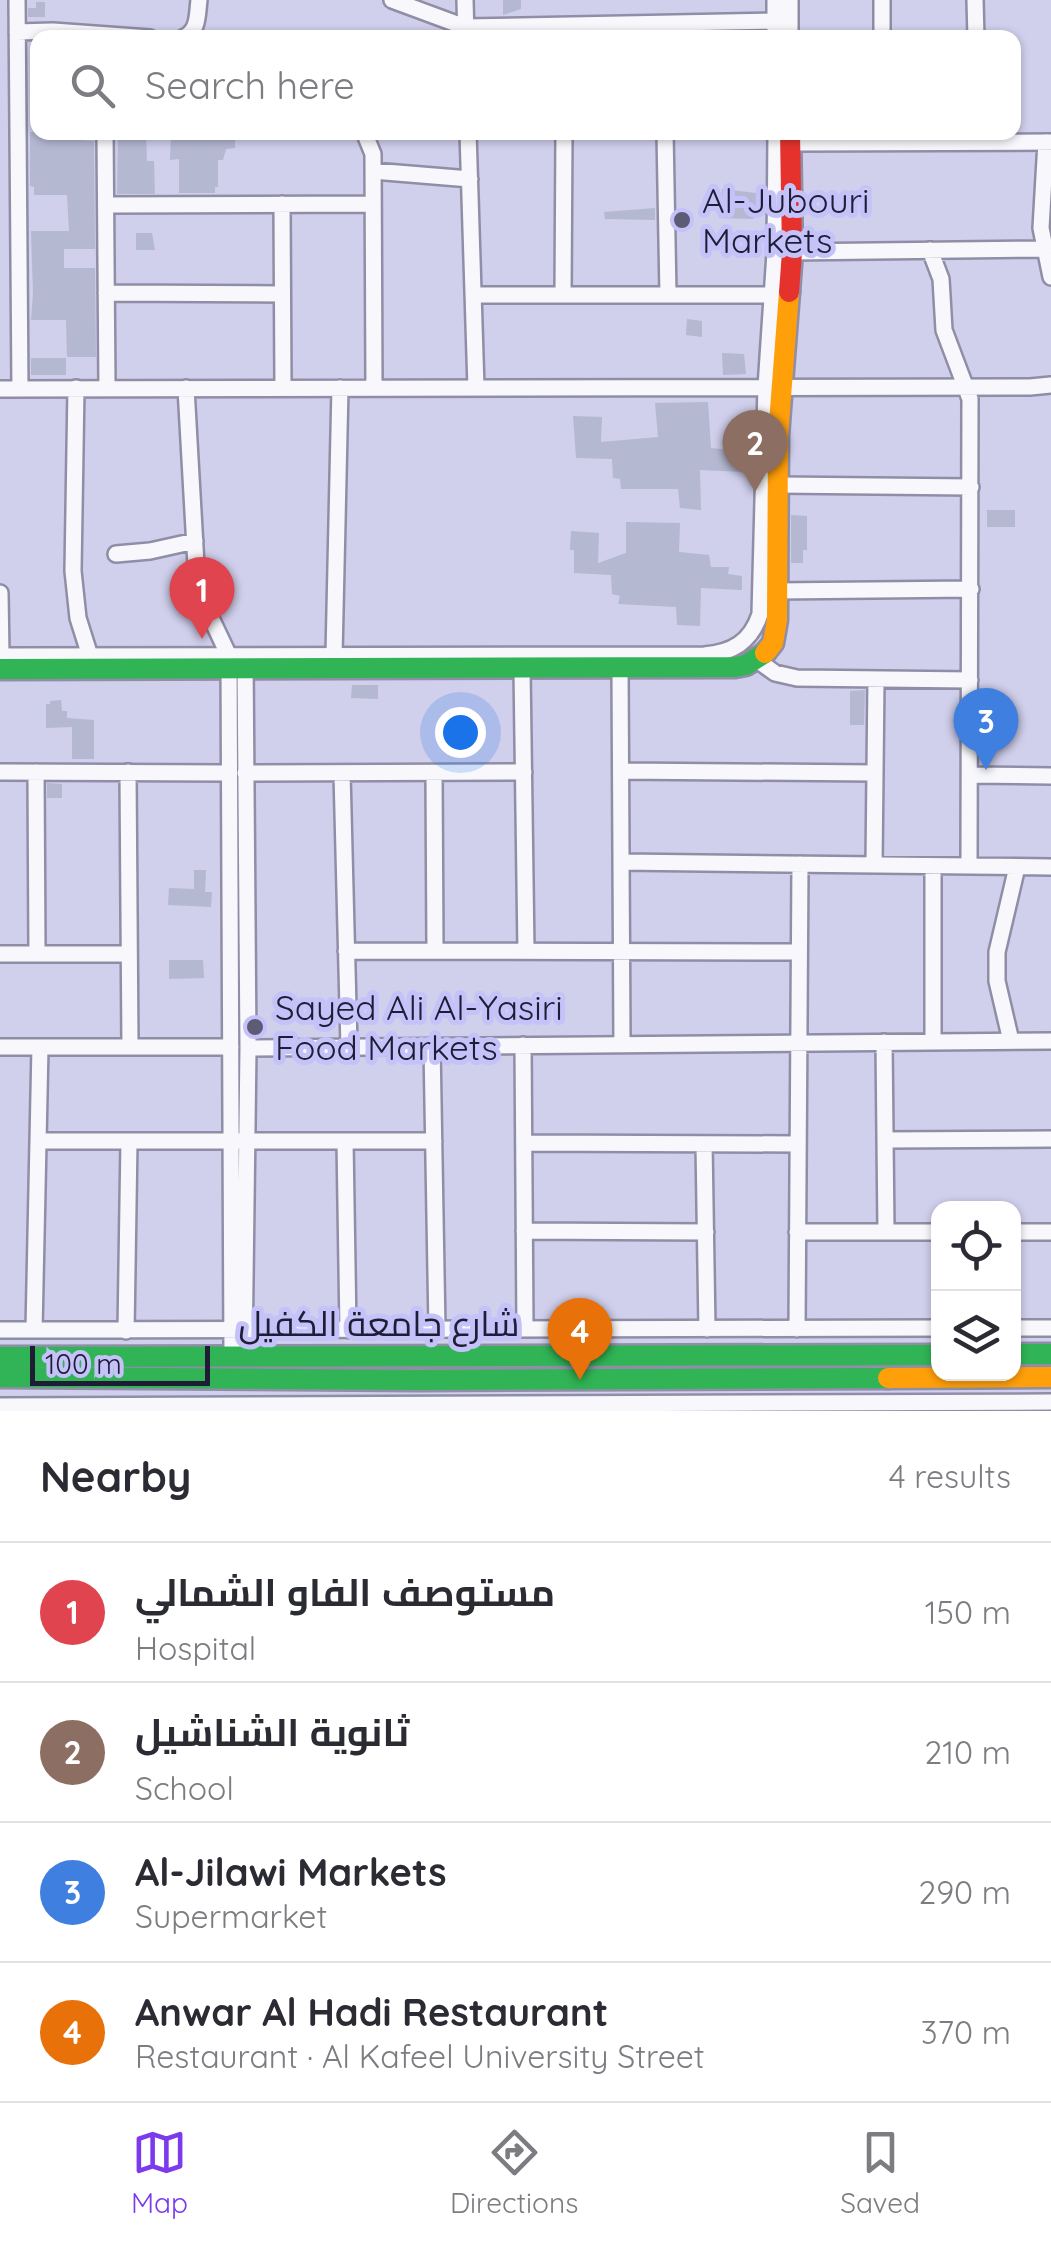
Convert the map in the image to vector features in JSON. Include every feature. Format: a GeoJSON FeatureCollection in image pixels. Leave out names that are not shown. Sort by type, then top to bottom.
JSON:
{"type":"FeatureCollection","features":[{"type":"Feature","properties":{"kind":"main road"},"geometry":{"type":"LineString","coordinates":[[0,669],[237,662],[620,669],[735,666],[757,660],[773,643],[777,620],[778,485],[773,387],[792,252],[786,140]]}},
{"type":"Feature","properties":{"kind":"main road"},"geometry":{"type":"LineString","coordinates":[[418,1354],[407,1363],[411,1377],[418,1380]]}},
{"type":"Feature","properties":{"kind":"main road"},"geometry":{"type":"LineString","coordinates":[[1021,1354],[1051,1354]]}},
{"type":"Feature","properties":{"kind":"main road","name":"شارع جامعة الكفيل"},"geometry":{"type":"LineString","coordinates":[[0,1356],[931,1355]]}},
{"type":"Feature","properties":{"kind":"main road"},"geometry":{"type":"LineString","coordinates":[[359,1379],[368,1368],[362,1356]]}},
{"type":"Feature","properties":{"kind":"main road"},"geometry":{"type":"LineString","coordinates":[[0,1377],[1051,1377]]}},
{"type":"Feature","properties":{"kind":"street"},"geometry":{"type":"LineString","coordinates":[[17,0],[20,388]]}},
{"type":"Feature","properties":{"kind":"street"},"geometry":{"type":"LineString","coordinates":[[194,30],[198,0]]}},
{"type":"Feature","properties":{"kind":"street"},"geometry":{"type":"LineString","coordinates":[[392,0],[461,30]]}},
{"type":"Feature","properties":{"kind":"street"},"geometry":{"type":"LineString","coordinates":[[465,0],[466,30]]}},
{"type":"Feature","properties":{"kind":"street"},"geometry":{"type":"LineString","coordinates":[[670,30],[775,29],[775,0]]}},
{"type":"Feature","properties":{"kind":"street"},"geometry":{"type":"LineString","coordinates":[[790,0],[790,30]]}},
{"type":"Feature","properties":{"kind":"street"},"geometry":{"type":"LineString","coordinates":[[882,0],[882,30]]}},
{"type":"Feature","properties":{"kind":"street"},"geometry":{"type":"LineString","coordinates":[[975,0],[976,30]]}},
{"type":"Feature","properties":{"kind":"street"},"geometry":{"type":"LineString","coordinates":[[17,32],[30,32]]}},
{"type":"Feature","properties":{"kind":"street"},"geometry":{"type":"LineString","coordinates":[[18,109],[30,108]]}},
{"type":"Feature","properties":{"kind":"street"},"geometry":{"type":"LineString","coordinates":[[105,140],[107,388]]}},
{"type":"Feature","properties":{"kind":"street"},"geometry":{"type":"LineString","coordinates":[[367,140],[373,154],[374,388]]}},
{"type":"Feature","properties":{"kind":"street"},"geometry":{"type":"LineString","coordinates":[[468,140],[476,388]]}},
{"type":"Feature","properties":{"kind":"street"},"geometry":{"type":"LineString","coordinates":[[563,295],[564,140]]}},
{"type":"Feature","properties":{"kind":"street"},"geometry":{"type":"LineString","coordinates":[[666,140],[668,295]]}},
{"type":"Feature","properties":{"kind":"street"},"geometry":{"type":"LineString","coordinates":[[0,593],[0,656],[237,662],[334,655],[704,654],[729,651],[740,645],[749,637],[760,614],[773,387],[773,295],[786,140]]}},
{"type":"Feature","properties":{"kind":"street"},"geometry":{"type":"LineString","coordinates":[[1020,140],[1048,142],[1041,206],[1051,277]]}},
{"type":"Feature","properties":{"kind":"street"},"geometry":{"type":"LineString","coordinates":[[373,170],[470,179]]}},
{"type":"Feature","properties":{"kind":"street"},"geometry":{"type":"LineString","coordinates":[[0,202],[18,202]]}},
{"type":"Feature","properties":{"kind":"street"},"geometry":{"type":"LineString","coordinates":[[106,204],[373,204]]}},
{"type":"Feature","properties":{"kind":"street"},"geometry":{"type":"LineString","coordinates":[[282,204],[282,388]]}},
{"type":"Feature","properties":{"kind":"street"},"geometry":{"type":"LineString","coordinates":[[792,252],[1045,249]]}},
{"type":"Feature","properties":{"kind":"street"},"geometry":{"type":"LineString","coordinates":[[930,250],[941,279],[944,330],[970,399],[969,866]]}},
{"type":"Feature","properties":{"kind":"street"},"geometry":{"type":"LineString","coordinates":[[106,293],[282,294]]}},
{"type":"Feature","properties":{"kind":"street"},"geometry":{"type":"LineString","coordinates":[[473,295],[773,295]]}},
{"type":"Feature","properties":{"kind":"street"},"geometry":{"type":"LineString","coordinates":[[0,297],[19,297]]}},
{"type":"Feature","properties":{"kind":"street"},"geometry":{"type":"LineString","coordinates":[[0,388],[1051,385]]}},
{"type":"Feature","properties":{"kind":"street"},"geometry":{"type":"LineString","coordinates":[[76,388],[73,571],[78,618],[90,656]]}},
{"type":"Feature","properties":{"kind":"street"},"geometry":{"type":"LineString","coordinates":[[186,388],[196,564],[202,594],[237,662],[238,1356]]}},
{"type":"Feature","properties":{"kind":"street"},"geometry":{"type":"LineString","coordinates":[[334,655],[340,388]]}},
{"type":"Feature","properties":{"kind":"street"},"geometry":{"type":"LineString","coordinates":[[778,485],[971,487]]}},
{"type":"Feature","properties":{"kind":"street"},"geometry":{"type":"LineString","coordinates":[[116,554],[150,551],[194,540]]}},
{"type":"Feature","properties":{"kind":"street"},"geometry":{"type":"LineString","coordinates":[[776,591],[971,589]]}},
{"type":"Feature","properties":{"kind":"street"},"geometry":{"type":"LineString","coordinates":[[757,660],[786,676],[808,679],[970,680]]}},
{"type":"Feature","properties":{"kind":"street"},"geometry":{"type":"LineString","coordinates":[[522,668],[526,951]]}},
{"type":"Feature","properties":{"kind":"street"},"geometry":{"type":"LineString","coordinates":[[620,669],[622,1044]]}},
{"type":"Feature","properties":{"kind":"street"},"geometry":{"type":"LineString","coordinates":[[874,865],[876,679]]}},
{"type":"Feature","properties":{"kind":"street"},"geometry":{"type":"LineString","coordinates":[[621,771],[875,773]]}},
{"type":"Feature","properties":{"kind":"street"},"geometry":{"type":"LineString","coordinates":[[0,772],[524,772]]}},
{"type":"Feature","properties":{"kind":"street"},"geometry":{"type":"LineString","coordinates":[[36,772],[37,954]]}},
{"type":"Feature","properties":{"kind":"street"},"geometry":{"type":"LineString","coordinates":[[128,772],[130,1047]]}},
{"type":"Feature","properties":{"kind":"street"},"geometry":{"type":"LineString","coordinates":[[434,772],[435,951]]}},
{"type":"Feature","properties":{"kind":"street"},"geometry":{"type":"LineString","coordinates":[[342,773],[348,1047]]}},
{"type":"Feature","properties":{"kind":"street"},"geometry":{"type":"LineString","coordinates":[[970,775],[1051,776]]}},
{"type":"Feature","properties":{"kind":"street"},"geometry":{"type":"LineString","coordinates":[[621,862],[1051,867]]}},
{"type":"Feature","properties":{"kind":"street"},"geometry":{"type":"LineString","coordinates":[[797,1329],[800,864]]}},
{"type":"Feature","properties":{"kind":"street"},"geometry":{"type":"LineString","coordinates":[[933,1042],[934,866]]}},
{"type":"Feature","properties":{"kind":"street"},"geometry":{"type":"LineString","coordinates":[[1010,1041],[997,981],[997,952],[1017,867]]}},
{"type":"Feature","properties":{"kind":"street"},"geometry":{"type":"LineString","coordinates":[[346,951],[798,952]]}},
{"type":"Feature","properties":{"kind":"street"},"geometry":{"type":"LineString","coordinates":[[0,954],[129,954]]}},
{"type":"Feature","properties":{"kind":"street"},"geometry":{"type":"LineString","coordinates":[[0,1047],[1051,1041]]}},
{"type":"Feature","properties":{"kind":"street"},"geometry":{"type":"LineString","coordinates":[[884,1042],[886,1232]]}},
{"type":"Feature","properties":{"kind":"street"},"geometry":{"type":"LineString","coordinates":[[523,1045],[525,1329]]}},
{"type":"Feature","properties":{"kind":"street"},"geometry":{"type":"LineString","coordinates":[[432,1046],[438,1330]]}},
{"type":"Feature","properties":{"kind":"street"},"geometry":{"type":"LineString","coordinates":[[34,1330],[40,1047]]}},
{"type":"Feature","properties":{"kind":"street"},"geometry":{"type":"LineString","coordinates":[[885,1140],[1051,1139]]}},
{"type":"Feature","properties":{"kind":"street"},"geometry":{"type":"LineString","coordinates":[[38,1141],[434,1141]]}},
{"type":"Feature","properties":{"kind":"street"},"geometry":{"type":"LineString","coordinates":[[126,1330],[129,1141]]}},
{"type":"Feature","properties":{"kind":"street"},"geometry":{"type":"LineString","coordinates":[[345,1141],[348,1330]]}},
{"type":"Feature","properties":{"kind":"street"},"geometry":{"type":"LineString","coordinates":[[524,1143],[796,1144]]}},
{"type":"Feature","properties":{"kind":"street"},"geometry":{"type":"LineString","coordinates":[[704,1144],[707,1329]]}},
{"type":"Feature","properties":{"kind":"street"},"geometry":{"type":"LineString","coordinates":[[524,1230],[706,1232]]}},
{"type":"Feature","properties":{"kind":"street"},"geometry":{"type":"LineString","coordinates":[[797,1232],[931,1232]]}},
{"type":"Feature","properties":{"kind":"street"},"geometry":{"type":"LineString","coordinates":[[1021,1232],[1051,1232]]}},
{"type":"Feature","properties":{"kind":"street"},"geometry":{"type":"LineString","coordinates":[[0,1330],[931,1328]]}},
{"type":"Feature","properties":{"kind":"street"},"geometry":{"type":"LineString","coordinates":[[1021,1328],[1051,1328]]}},
{"type":"Feature","properties":{"kind":"street"},"geometry":{"type":"LineString","coordinates":[[0,1406],[927,1407],[1051,1402]]}},
{"type":"Feature","properties":{"kind":"building"},"geometry":{"type":"Polygon","coordinates":[[[503,0],[521,0],[521,9],[503,15],[503,0]]]}},
{"type":"Feature","properties":{"kind":"building"},"geometry":{"type":"Polygon","coordinates":[[[36,2],[45,2],[45,17],[28,17],[28,8],[36,8],[36,2]]]}},
{"type":"Feature","properties":{"kind":"building"},"geometry":{"type":"Polygon","coordinates":[[[30,140],[94,141],[95,249],[64,249],[64,268],[95,268],[96,357],[67,357],[66,320],[31,320],[31,231],[69,231],[67,195],[34,195],[34,187],[30,186],[30,140]]]}},
{"type":"Feature","properties":{"kind":"building"},"geometry":{"type":"Polygon","coordinates":[[[118,140],[146,140],[147,161],[154,161],[155,194],[117,194],[118,140]]]}},
{"type":"Feature","properties":{"kind":"building"},"geometry":{"type":"Polygon","coordinates":[[[171,140],[235,140],[235,148],[226,149],[223,160],[218,160],[215,193],[179,193],[179,159],[170,160],[171,140]]]}},
{"type":"Feature","properties":{"kind":"building"},"geometry":{"type":"Polygon","coordinates":[[[722,189],[756,193],[758,214],[753,219],[719,218],[722,189]]]}},
{"type":"Feature","properties":{"kind":"building"},"geometry":{"type":"Polygon","coordinates":[[[655,208],[655,220],[605,219],[604,212],[655,208]]]}},
{"type":"Feature","properties":{"kind":"building"},"geometry":{"type":"Polygon","coordinates":[[[136,233],[152,233],[155,250],[136,250],[136,233]]]}},
{"type":"Feature","properties":{"kind":"building"},"geometry":{"type":"Polygon","coordinates":[[[687,319],[702,321],[702,337],[686,335],[687,319]]]}},
{"type":"Feature","properties":{"kind":"building"},"geometry":{"type":"Polygon","coordinates":[[[722,353],[744,354],[746,374],[723,375],[722,353]]]}},
{"type":"Feature","properties":{"kind":"building"},"geometry":{"type":"Polygon","coordinates":[[[31,358],[66,358],[66,375],[31,375],[31,358]]]}},
{"type":"Feature","properties":{"kind":"building"},"geometry":{"type":"Polygon","coordinates":[[[708,402],[711,448],[730,450],[730,458],[743,459],[743,472],[700,470],[701,510],[680,508],[678,489],[621,489],[620,479],[613,478],[612,459],[576,458],[573,416],[602,417],[601,442],[658,437],[655,403],[708,402]]]}},
{"type":"Feature","properties":{"kind":"building"},"geometry":{"type":"Polygon","coordinates":[[[987,510],[1015,510],[1015,527],[987,527],[987,510]]]}},
{"type":"Feature","properties":{"kind":"building"},"geometry":{"type":"Polygon","coordinates":[[[791,515],[807,516],[803,563],[791,563],[791,515]]]}},
{"type":"Feature","properties":{"kind":"building"},"geometry":{"type":"Polygon","coordinates":[[[626,522],[680,523],[679,552],[709,555],[711,567],[729,567],[728,574],[742,576],[742,590],[701,588],[700,626],[677,625],[676,607],[618,604],[620,596],[612,594],[611,575],[574,573],[571,531],[599,533],[598,563],[626,553],[626,522]]]}},
{"type":"Feature","properties":{"kind":"building"},"geometry":{"type":"Polygon","coordinates":[[[352,685],[378,685],[378,699],[351,698],[352,685]]]}},
{"type":"Feature","properties":{"kind":"building"},"geometry":{"type":"Polygon","coordinates":[[[865,690],[864,725],[850,725],[850,691],[865,690]]]}},
{"type":"Feature","properties":{"kind":"building"},"geometry":{"type":"Polygon","coordinates":[[[61,700],[67,718],[94,720],[94,759],[72,759],[72,727],[46,728],[46,704],[61,700]]]}},
{"type":"Feature","properties":{"kind":"building"},"geometry":{"type":"Polygon","coordinates":[[[47,783],[62,784],[62,798],[47,798],[47,783]]]}},
{"type":"Feature","properties":{"kind":"building"},"geometry":{"type":"Polygon","coordinates":[[[194,870],[206,870],[205,892],[212,892],[211,907],[168,905],[169,888],[194,889],[194,870]]]}},
{"type":"Feature","properties":{"kind":"building"},"geometry":{"type":"Polygon","coordinates":[[[169,960],[203,960],[204,978],[169,979],[169,960]]]}},
{"type":"Feature","properties":{"kind":"traffic: fast"},"geometry":{"type":"LineString","coordinates":[[0,669],[735,667],[765,653]]}},
{"type":"Feature","properties":{"kind":"traffic: fast"},"geometry":{"type":"LineString","coordinates":[[1021,1354],[1051,1354]]}},
{"type":"Feature","properties":{"kind":"traffic: fast"},"geometry":{"type":"LineString","coordinates":[[0,1357],[931,1355]]}},
{"type":"Feature","properties":{"kind":"traffic: fast"},"geometry":{"type":"LineString","coordinates":[[0,1377],[888,1378]]}},
{"type":"Feature","properties":{"kind":"traffic: slow"},"geometry":{"type":"LineString","coordinates":[[765,653],[773,643],[777,620],[778,436],[789,292]]}},
{"type":"Feature","properties":{"kind":"traffic: slow"},"geometry":{"type":"LineString","coordinates":[[888,1378],[1051,1377]]}},
{"type":"Feature","properties":{"kind":"traffic: jam"},"geometry":{"type":"LineString","coordinates":[[789,292],[790,140]]}},
{"type":"Feature","properties":{"kind":"place","name":"Al-Jubouri Markets"},"geometry":{"type":"Point","coordinates":[682,220]}},
{"type":"Feature","properties":{"kind":"place","name":"ثانوية الشناشيل"},"geometry":{"type":"Point","coordinates":[755,492]}},
{"type":"Feature","properties":{"kind":"place","name":"مستوصف الفاو الشمالي"},"geometry":{"type":"Point","coordinates":[202,639]}},
{"type":"Feature","properties":{"kind":"place","name":"Al-Jilawi Markets"},"geometry":{"type":"Point","coordinates":[986,770]}},
{"type":"Feature","properties":{"kind":"place","name":"Sayed Ali Al-Yasiri Food Markets"},"geometry":{"type":"Point","coordinates":[255,1027]}},
{"type":"Feature","properties":{"kind":"place","name":"Anwar Al Hadi Restaurant"},"geometry":{"type":"Point","coordinates":[580,1380]}}]}
